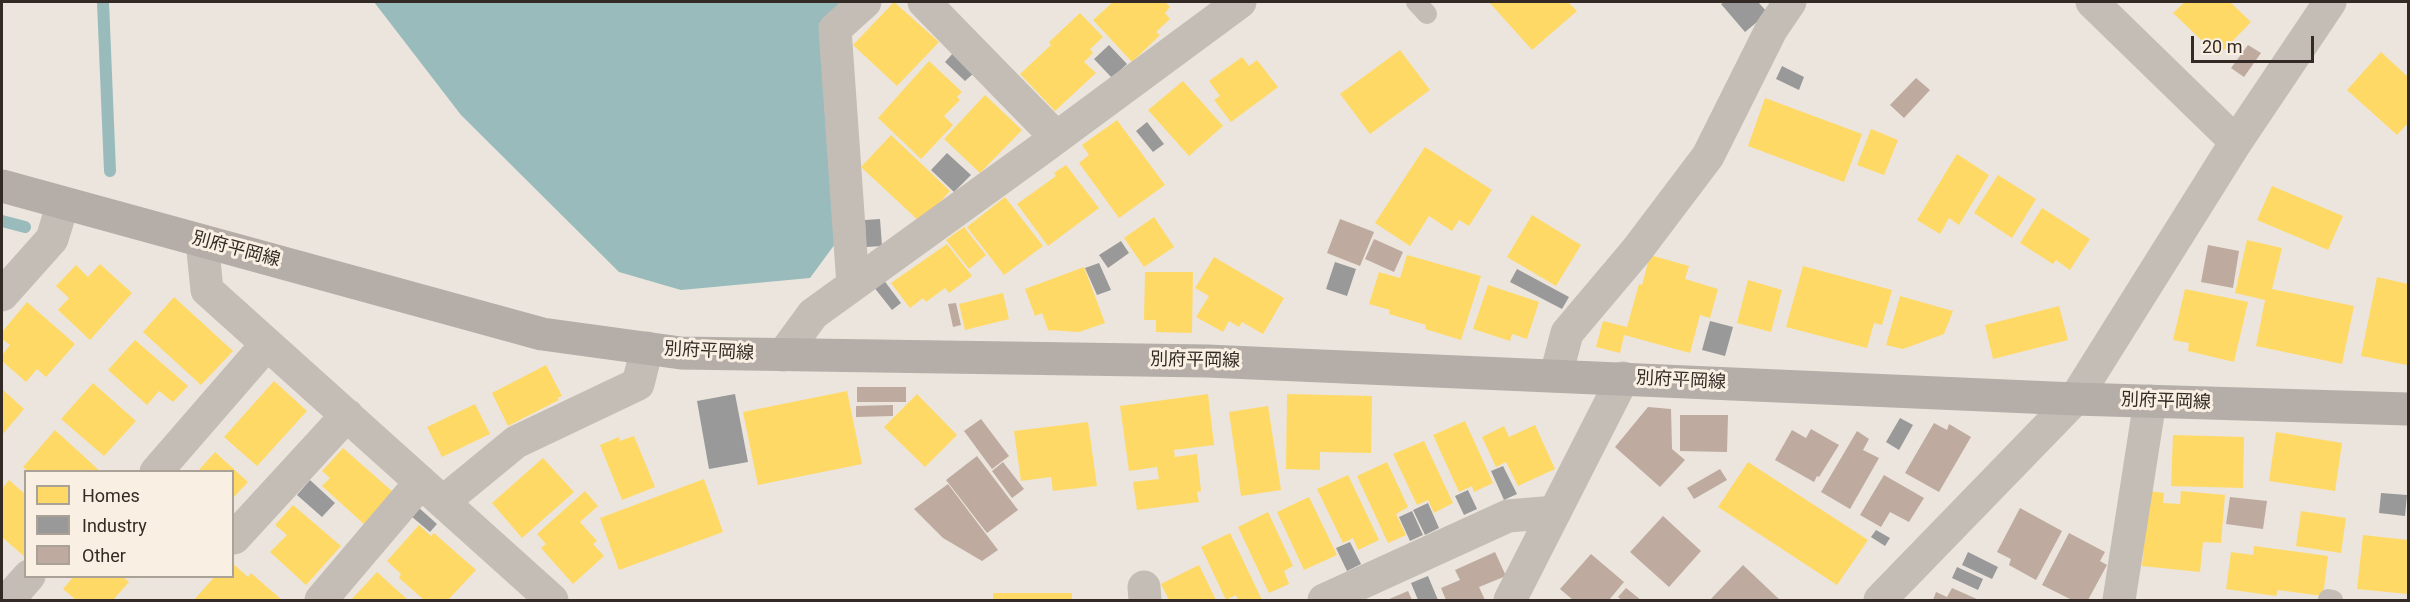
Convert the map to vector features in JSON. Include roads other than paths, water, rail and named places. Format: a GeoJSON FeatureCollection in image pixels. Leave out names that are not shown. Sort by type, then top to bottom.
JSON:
{"type":"FeatureCollection","features":[{"type":"Feature","properties":{"kind":"main road","name":"別府平岡線"},"geometry":{"type":"LineString","coordinates":[[2,186],[542,334],[681,353],[1207,361],[2075,399],[2409,409]]}},
{"type":"Feature","properties":{"kind":"street"},"geometry":{"type":"LineString","coordinates":[[854,285],[835,29],[865,2]]}},
{"type":"Feature","properties":{"kind":"street"},"geometry":{"type":"LineString","coordinates":[[924,2],[1056,137]]}},
{"type":"Feature","properties":{"kind":"street"},"geometry":{"type":"LineString","coordinates":[[1556,375],[1567,333],[1637,250],[1708,156],[1771,30],[1790,2]]}},
{"type":"Feature","properties":{"kind":"street"},"geometry":{"type":"LineString","coordinates":[[2092,2],[2236,142]]}},
{"type":"Feature","properties":{"kind":"street"},"geometry":{"type":"LineString","coordinates":[[1880,600],[2075,399],[2236,142],[2330,2]]}},
{"type":"Feature","properties":{"kind":"street"},"geometry":{"type":"LineString","coordinates":[[783,355],[813,314],[1056,137],[1227,5]]}},
{"type":"Feature","properties":{"kind":"street"},"geometry":{"type":"LineString","coordinates":[[2,295],[52,239],[63,203]]}},
{"type":"Feature","properties":{"kind":"street"},"geometry":{"type":"LineString","coordinates":[[202,241],[207,290],[552,600]]}},
{"type":"Feature","properties":{"kind":"street"},"geometry":{"type":"LineString","coordinates":[[157,470],[267,344]]}},
{"type":"Feature","properties":{"kind":"street"},"geometry":{"type":"LineString","coordinates":[[321,600],[432,492],[516,442],[638,384],[647,348]]}},
{"type":"Feature","properties":{"kind":"street"},"geometry":{"type":"LineString","coordinates":[[1510,600],[1623,378]]}},
{"type":"Feature","properties":{"kind":"street"},"geometry":{"type":"LineString","coordinates":[[2119,600],[2150,401]]}},
{"type":"Feature","properties":{"kind":"street"},"geometry":{"type":"LineString","coordinates":[[234,538],[347,416]]}},
{"type":"Feature","properties":{"kind":"street"},"geometry":{"type":"LineString","coordinates":[[1324,600],[1508,516],[1555,512]]}},
{"type":"Feature","properties":{"kind":"street"},"geometry":{"type":"LineString","coordinates":[[8,600],[27,578]]}},
{"type":"Feature","properties":{"kind":"water"},"geometry":{"type":"Polygon","coordinates":[[[374,2],[842,2],[819,24],[835,244],[810,278],[681,290],[619,272],[461,115],[374,2]]]}},
{"type":"Feature","properties":{"kind":"waterway"},"geometry":{"type":"LineString","coordinates":[[103,2],[110,171]]}},
{"type":"Feature","properties":{"kind":"waterway"},"geometry":{"type":"LineString","coordinates":[[2,221],[25,227]]}}]}
